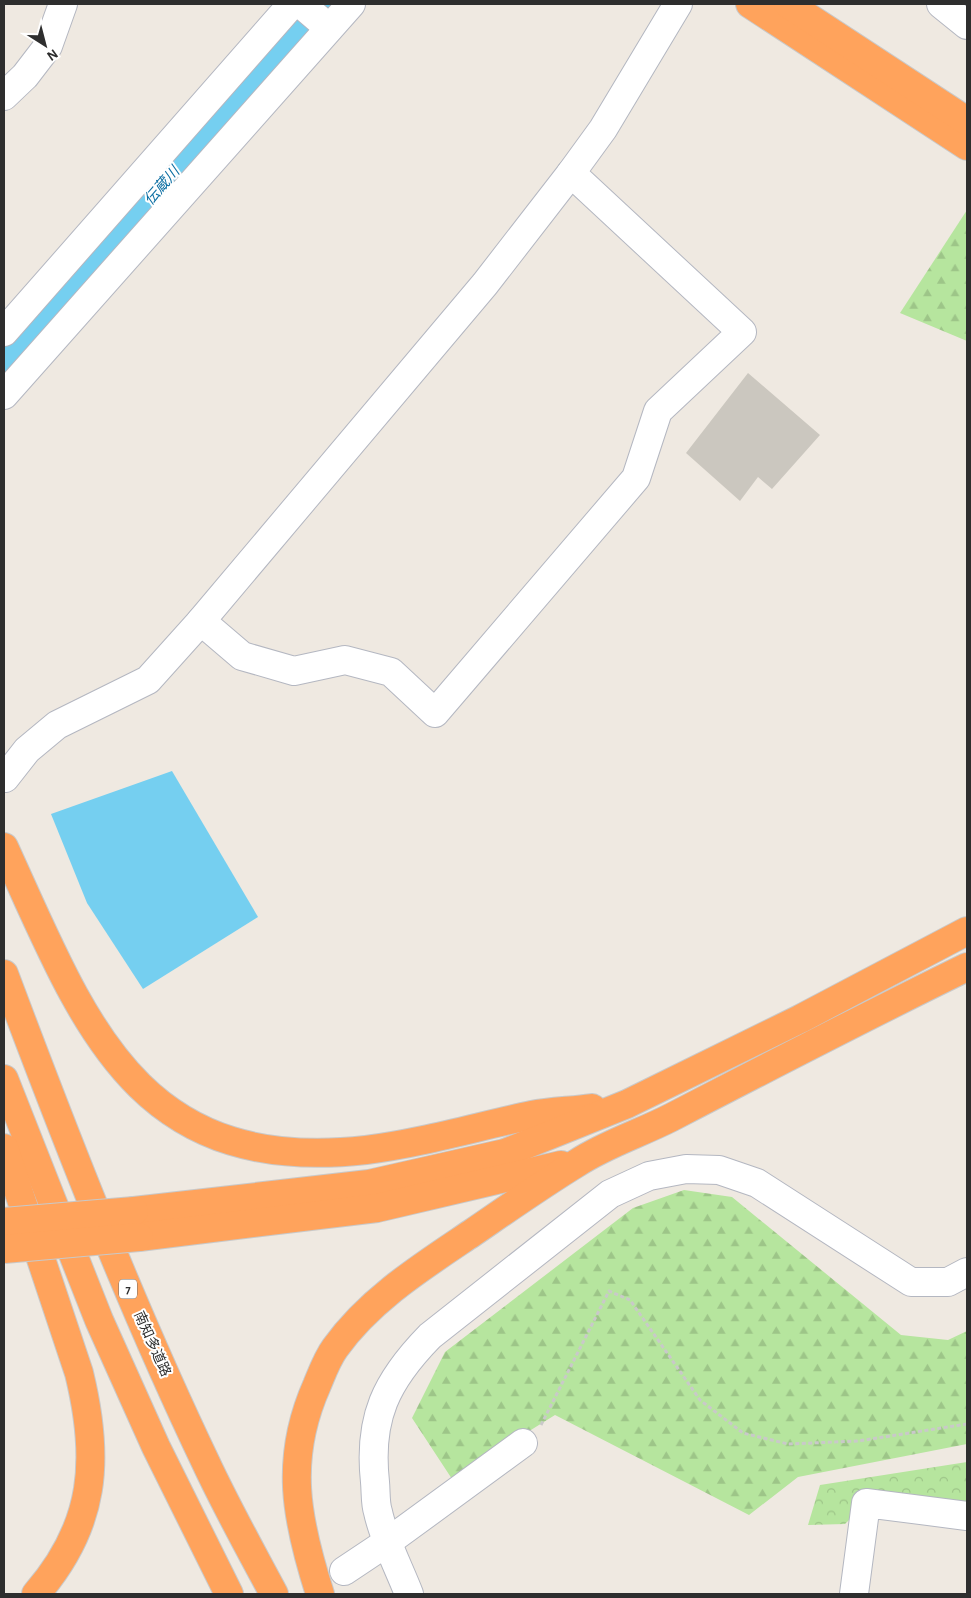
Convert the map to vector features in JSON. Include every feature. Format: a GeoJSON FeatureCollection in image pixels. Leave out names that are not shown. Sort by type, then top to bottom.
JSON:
{"type":"FeatureCollection","features":[{"type":"Feature","properties":{"kind":"highway"},"geometry":{"type":"LineString","coordinates":[[750,4],[967,146]]}},
{"type":"Feature","properties":{"kind":"highway"},"geometry":{"type":"LineString","coordinates":[[788,4],[967,121]]}},
{"type":"Feature","properties":{"kind":"highway"},"geometry":{"type":"LineString","coordinates":[[4,847],[73,996],[113,1058],[139,1086],[158,1102],[198,1128],[220,1138],[249,1147],[292,1154],[366,1150],[444,1136],[534,1115],[627,1104]]}},
{"type":"Feature","properties":{"kind":"highway"},"geometry":{"type":"LineString","coordinates":[[4,1250],[136,1224],[369,1184],[471,1163],[505,1153],[627,1104],[800,1019],[967,931]]}},
{"type":"Feature","properties":{"kind":"highway"},"geometry":{"type":"LineString","coordinates":[[320,1594],[309,1560],[295,1482],[298,1448],[305,1412],[334,1349],[370,1308],[407,1277],[579,1161],[667,1119],[817,1041],[967,967]]}},
{"type":"Feature","properties":{"kind":"highway","name":"南知多道路"},"geometry":{"type":"LineString","coordinates":[[4,974],[73,1158],[144,1326],[206,1465],[274,1594]]}},
{"type":"Feature","properties":{"kind":"highway"},"geometry":{"type":"LineString","coordinates":[[4,1079],[98,1320],[156,1447],[229,1594]]}},
{"type":"Feature","properties":{"kind":"highway"},"geometry":{"type":"LineString","coordinates":[[4,1148],[79,1373],[88,1409],[91,1444],[92,1471],[88,1494],[75,1535],[50,1578],[36,1594]]}},
{"type":"Feature","properties":{"kind":"highway"},"geometry":{"type":"LineString","coordinates":[[4,1222],[136,1224],[377,1208],[579,1161]]}},
{"type":"Feature","properties":{"kind":"street"},"geometry":{"type":"LineString","coordinates":[[4,96],[26,76],[48,46],[63,4]]}},
{"type":"Feature","properties":{"kind":"street"},"geometry":{"type":"LineString","coordinates":[[4,332],[292,4]]}},
{"type":"Feature","properties":{"kind":"street"},"geometry":{"type":"LineString","coordinates":[[301,4],[329,28]]}},
{"type":"Feature","properties":{"kind":"street"},"geometry":{"type":"LineString","coordinates":[[4,395],[351,4]]}},
{"type":"Feature","properties":{"kind":"street"},"geometry":{"type":"LineString","coordinates":[[5,778],[27,750],[57,725],[148,680],[201,621],[485,284],[571,173],[603,129],[678,4]]}},
{"type":"Feature","properties":{"kind":"street"},"geometry":{"type":"LineString","coordinates":[[941,4],[967,25]]}},
{"type":"Feature","properties":{"kind":"street"},"geometry":{"type":"LineString","coordinates":[[201,621],[242,656],[294,671],[345,660],[391,672],[435,713],[636,478],[658,411],[742,332],[571,173]]}},
{"type":"Feature","properties":{"kind":"street"},"geometry":{"type":"LineString","coordinates":[[409,1594],[378,1512],[373,1466],[376,1423],[386,1393],[407,1360],[430,1336],[610,1194],[649,1176],[686,1169],[720,1170],[757,1184],[910,1282],[948,1282],[967,1272]]}},
{"type":"Feature","properties":{"kind":"street"},"geometry":{"type":"LineString","coordinates":[[344,1571],[389,1541],[523,1443]]}},
{"type":"Feature","properties":{"kind":"street"},"geometry":{"type":"LineString","coordinates":[[854,1594],[866,1503],[967,1516]]}},
{"type":"Feature","properties":{"kind":"path"},"geometry":{"type":"LineString","coordinates":[[523,1443],[538,1432],[608,1291],[630,1300],[700,1400],[743,1433],[788,1444],[858,1441],[967,1424]]}},
{"type":"Feature","properties":{"kind":"green space"},"geometry":{"type":"Polygon","coordinates":[[[967,210],[967,341],[900,313],[967,210]]]}},
{"type":"Feature","properties":{"kind":"green space"},"geometry":{"type":"Polygon","coordinates":[[[684,1190],[732,1197],[901,1335],[948,1340],[967,1331],[967,1444],[798,1477],[749,1515],[555,1415],[452,1479],[412,1418],[445,1352],[633,1208],[684,1190]]]}},
{"type":"Feature","properties":{"kind":"green space"},"geometry":{"type":"Polygon","coordinates":[[[967,1462],[967,1516],[866,1503],[845,1524],[808,1525],[820,1485],[967,1462]]]}},
{"type":"Feature","properties":{"kind":"water"},"geometry":{"type":"Polygon","coordinates":[[[172,771],[258,917],[143,989],[87,903],[51,814],[172,771]]]}},
{"type":"Feature","properties":{"kind":"building"},"geometry":{"type":"Polygon","coordinates":[[[748,373],[820,435],[772,489],[758,477],[740,501],[686,453],[748,373]]]}},
{"type":"Feature","properties":{"kind":"waterway","name":"伝蔵川"},"geometry":{"type":"LineString","coordinates":[[4,368],[320,4]]}}]}
